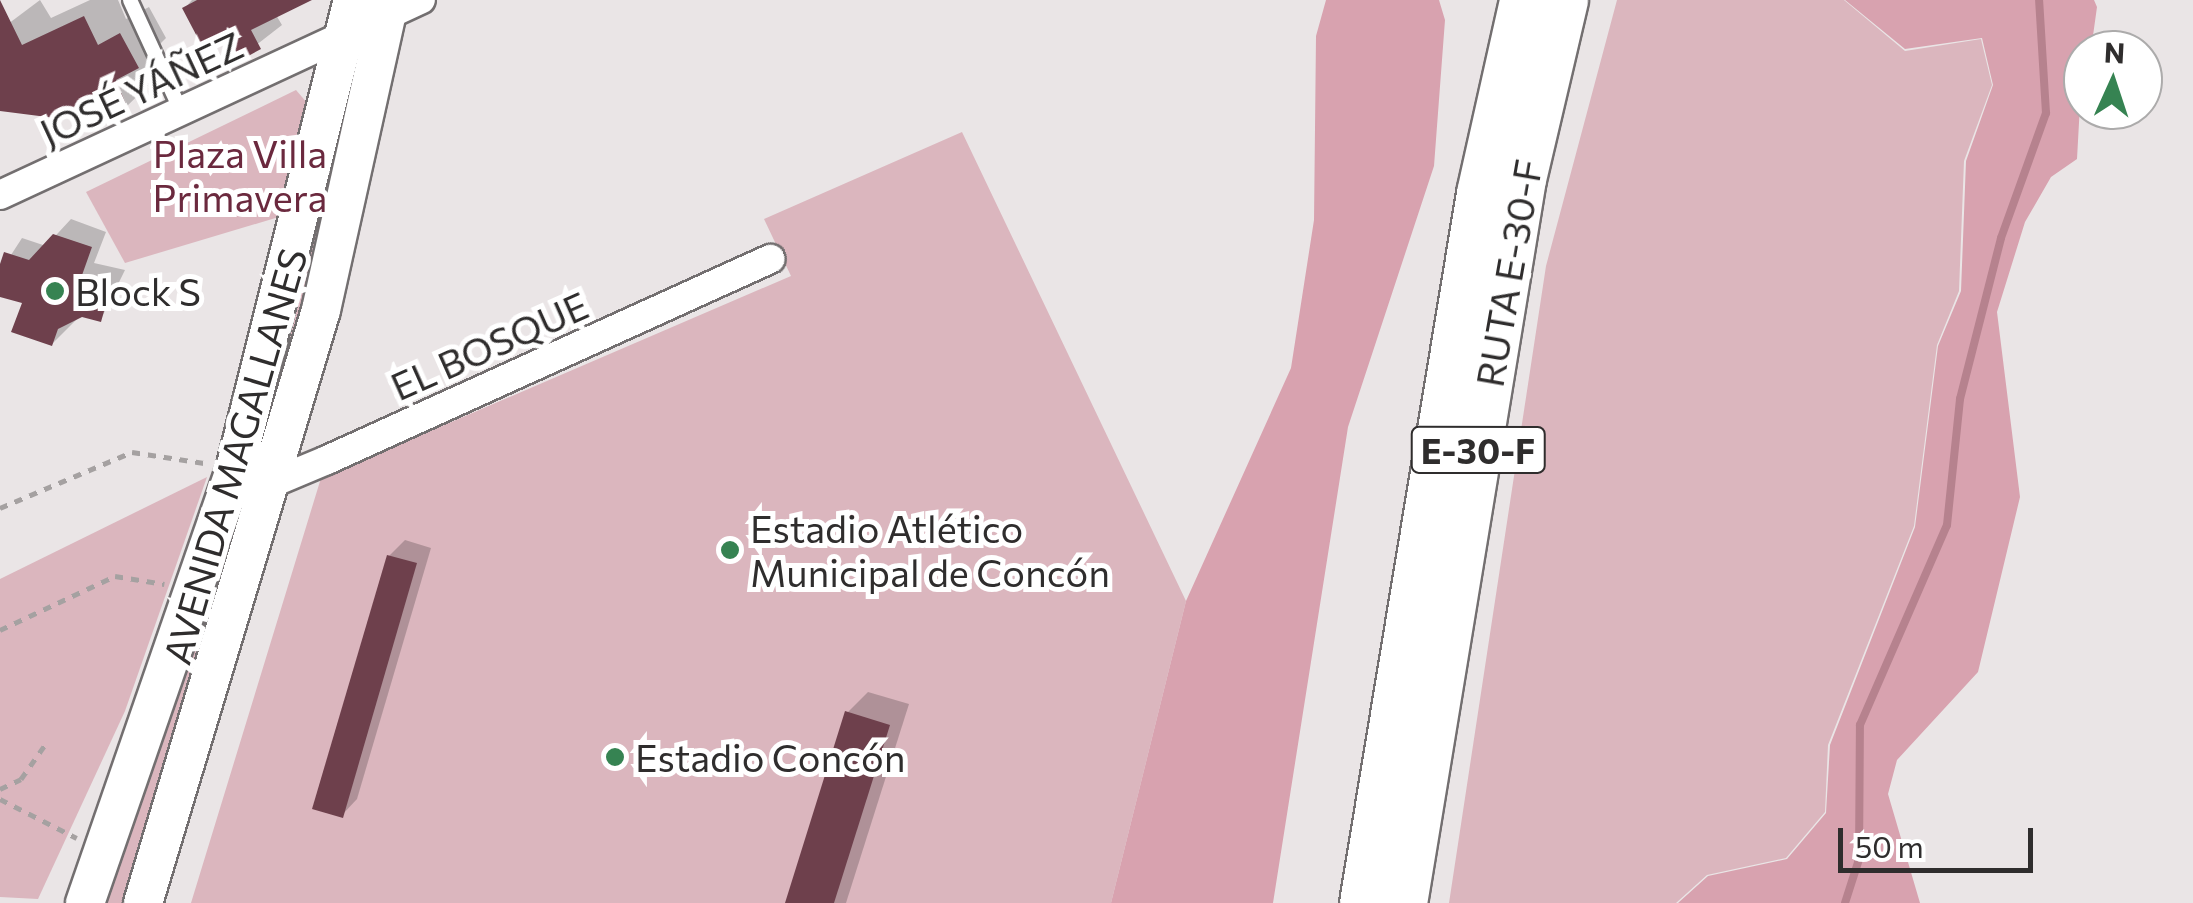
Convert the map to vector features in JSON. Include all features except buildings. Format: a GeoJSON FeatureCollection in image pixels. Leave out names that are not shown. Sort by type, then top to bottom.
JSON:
{"type":"FeatureCollection","features":[{"type":"Feature","properties":{"kind":"highway","name":"RUTA E-30-F"},"geometry":{"type":"LineString","coordinates":[[1362,903],[1480,194],[1522,0]]}},
{"type":"Feature","properties":{"kind":"highway","name":"RUTA E-30-F"},"geometry":{"type":"LineString","coordinates":[[1404,903],[1524,178],[1564,0]]}},
{"type":"Feature","properties":{"kind":"main road","name":"AVENIDA MAGALLANES"},"geometry":{"type":"LineString","coordinates":[[144,903],[272,483],[389,8]]}},
{"type":"Feature","properties":{"kind":"main road","name":"AVENIDA MAGALLANES"},"geometry":{"type":"LineString","coordinates":[[85,903],[196,598],[234,473],[350,18]]}},
{"type":"Feature","properties":{"kind":"street","name":"JOSÉ YÁÑEZ"},"geometry":{"type":"LineString","coordinates":[[0,194],[182,111],[350,18],[422,0]]}},
{"type":"Feature","properties":{"kind":"street","name":"EL BOSQUE"},"geometry":{"type":"LineString","coordinates":[[272,483],[771,259]]}},
{"type":"Feature","properties":{"kind":"street"},"geometry":{"type":"LineString","coordinates":[[234,473],[272,483]]}},
{"type":"Feature","properties":{"kind":"lane"},"geometry":{"type":"LineString","coordinates":[[130,0],[182,111]]}},
{"type":"Feature","properties":{"kind":"path"},"geometry":{"type":"LineString","coordinates":[[0,508],[132,452],[175,454],[234,473]]}},
{"type":"Feature","properties":{"kind":"path"},"geometry":{"type":"LineString","coordinates":[[0,630],[114,576],[196,598]]}},
{"type":"Feature","properties":{"kind":"path"},"geometry":{"type":"LineString","coordinates":[[0,789],[21,780],[48,742]]}},
{"type":"Feature","properties":{"kind":"path"},"geometry":{"type":"LineString","coordinates":[[0,799],[105,855]]}},
{"type":"Feature","properties":{"kind":"green space"},"geometry":{"type":"Polygon","coordinates":[[[1617,0],[1844,0],[1905,51],[1981,39],[1992,85],[1964,161],[1959,291],[1937,345],[1914,526],[1828,745],[1825,812],[1786,858],[1707,875],[1676,903],[1449,903],[1546,266],[1617,0]]]}},
{"type":"Feature","properties":{"kind":"green space"},"geometry":{"type":"Polygon","coordinates":[[[359,78],[272,446],[262,442],[345,82],[359,78]]]}},
{"type":"Feature","properties":{"kind":"green space","name":"Plaza Villa Primavera"},"geometry":{"type":"Polygon","coordinates":[[[296,90],[308,104],[292,213],[125,263],[86,192],[296,90]]]}},
{"type":"Feature","properties":{"kind":"green space","name":"Estadio Atlético Municipal de Concón"},"geometry":{"type":"Polygon","coordinates":[[[962,132],[1186,601],[1111,903],[191,903],[321,478],[791,276],[764,219],[962,132]]]}},
{"type":"Feature","properties":{"kind":"green space"},"geometry":{"type":"Polygon","coordinates":[[[207,477],[125,711],[38,899],[0,897],[0,579],[207,477]]]}},
{"type":"Feature","properties":{"kind":"green space"},"geometry":{"type":"Polygon","coordinates":[[[237,505],[252,509],[133,903],[97,903],[237,505]]]}},
{"type":"Feature","properties":{"kind":"shaded area"},"geometry":{"type":"Polygon","coordinates":[[[1326,0],[1439,0],[1445,20],[1434,166],[1348,427],[1273,903],[1111,903],[1186,601],[1291,368],[1314,220],[1316,36],[1326,0]]]}},
{"type":"Feature","properties":{"kind":"shaded area"},"geometry":{"type":"Polygon","coordinates":[[[1845,0],[2094,0],[2097,7],[2094,30],[2063,30],[2063,130],[2079,130],[2077,159],[2051,177],[2025,222],[1997,312],[2020,497],[1978,672],[1897,760],[1888,794],[1920,903],[1678,903],[1708,876],[1787,859],[1826,813],[1830,745],[1915,527],[1938,346],[1961,291],[1966,161],[1993,85],[1982,38],[1905,49],[1845,0]]]}},
{"type":"Feature","properties":{"kind":"waterway"},"geometry":{"type":"LineString","coordinates":[[1845,903],[1859,859],[1860,725],[1947,525],[1960,399],[2001,238],[2046,113],[2039,0]]}},
{"type":"Feature","properties":{"kind":"place","name":"Block S"},"geometry":{"type":"Point","coordinates":[55,291]}},
{"type":"Feature","properties":{"kind":"place","name":"Estadio Atlético Municipal de Concón"},"geometry":{"type":"Point","coordinates":[730,550]}},
{"type":"Feature","properties":{"kind":"place","name":"Estadio Concón"},"geometry":{"type":"Point","coordinates":[615,757]}}]}
